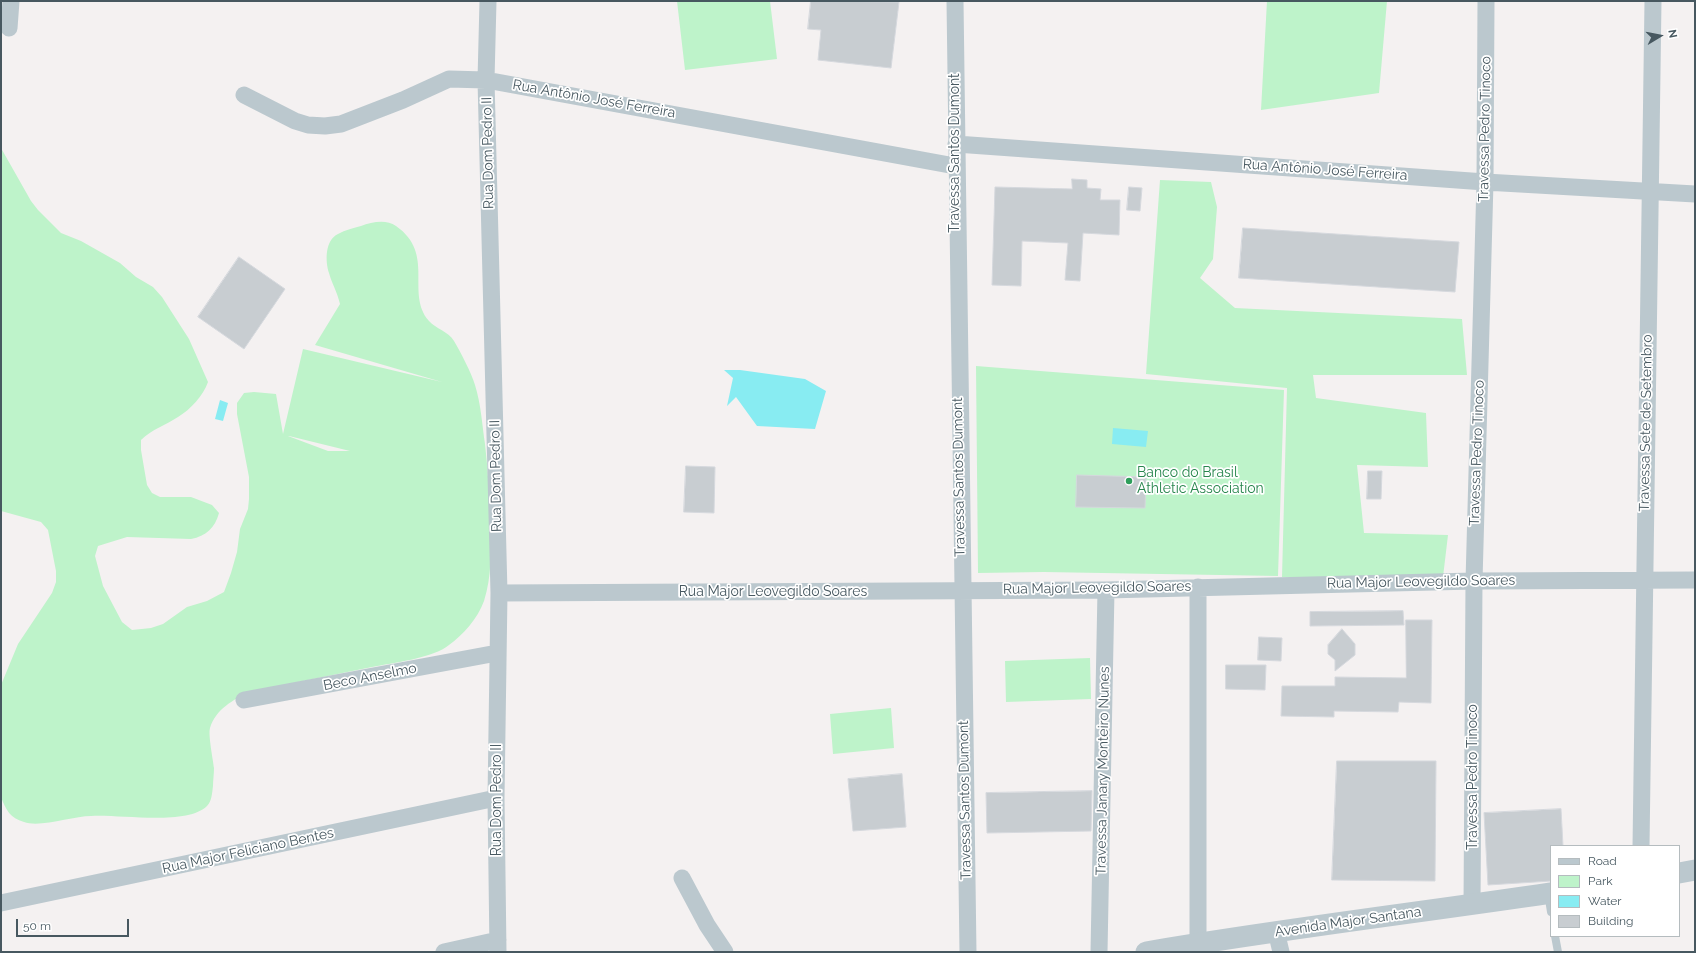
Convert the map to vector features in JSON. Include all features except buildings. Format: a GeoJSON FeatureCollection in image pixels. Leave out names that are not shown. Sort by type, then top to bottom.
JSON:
{"type":"FeatureCollection","features":[{"type":"Feature","properties":{"kind":"street"},"geometry":{"type":"LineString","coordinates":[[9,28],[11,1]]}},
{"type":"Feature","properties":{"kind":"street","name":"Rua Dom Pedro II"},"geometry":{"type":"LineString","coordinates":[[488,1],[486,80],[498,593],[496,798],[498,946]]}},
{"type":"Feature","properties":{"kind":"street","name":"Travessa Santos Dumont"},"geometry":{"type":"LineString","coordinates":[[955,1],[955,166],[960,590],[968,952]]}},
{"type":"Feature","properties":{"kind":"street","name":"Travessa Pedro Tinoco"},"geometry":{"type":"LineString","coordinates":[[1472,905],[1474,581],[1485,182],[1486,1]]}},
{"type":"Feature","properties":{"kind":"street","name":"Travessa Sete de Setembro"},"geometry":{"type":"LineString","coordinates":[[1641,845],[1653,1]]}},
{"type":"Feature","properties":{"kind":"street","name":"Rua Antônio José Ferreira"},"geometry":{"type":"LineString","coordinates":[[244,95],[294,121],[308,125],[325,126],[341,124],[403,100],[449,79],[486,80],[955,166]]}},
{"type":"Feature","properties":{"kind":"street","name":"Rua Antônio José Ferreira"},"geometry":{"type":"LineString","coordinates":[[956,144],[1485,182],[1695,194]]}},
{"type":"Feature","properties":{"kind":"street","name":"Rua Major Leovegildo Soares"},"geometry":{"type":"LineString","coordinates":[[498,593],[1106,590],[1198,586],[1474,581],[1695,580]]}},
{"type":"Feature","properties":{"kind":"street"},"geometry":{"type":"LineString","coordinates":[[1198,586],[1198,943]]}},
{"type":"Feature","properties":{"kind":"street","name":"Travessa Janary Monteiro Nunes"},"geometry":{"type":"LineString","coordinates":[[1098,952],[1106,590]]}},
{"type":"Feature","properties":{"kind":"street","name":"Beco Anselmo"},"geometry":{"type":"LineString","coordinates":[[244,700],[497,653]]}},
{"type":"Feature","properties":{"kind":"street","name":"Rua Major Feliciano Bentes"},"geometry":{"type":"LineString","coordinates":[[1,903],[496,798]]}},
{"type":"Feature","properties":{"kind":"street"},"geometry":{"type":"LineString","coordinates":[[1680,873],[1695,870]]}},
{"type":"Feature","properties":{"kind":"street"},"geometry":{"type":"LineString","coordinates":[[682,878],[707,925],[725,952]]}},
{"type":"Feature","properties":{"kind":"street","name":"Avenida Major Santana"},"geometry":{"type":"LineString","coordinates":[[1146,952],[1276,931],[1472,905],[1550,899]]}},
{"type":"Feature","properties":{"kind":"street"},"geometry":{"type":"LineString","coordinates":[[1276,931],[1281,952]]}},
{"type":"Feature","properties":{"kind":"street"},"geometry":{"type":"LineString","coordinates":[[444,952],[498,946]]}},
{"type":"Feature","properties":{"kind":"lane"},"geometry":{"type":"LineString","coordinates":[[1555,937],[1558,952]]}},
{"type":"Feature","properties":{"kind":"green space"},"geometry":{"type":"Polygon","coordinates":[[[677,1],[770,1],[777,59],[685,70],[677,1]]]}},
{"type":"Feature","properties":{"kind":"green space"},"geometry":{"type":"Polygon","coordinates":[[[1267,1],[1387,1],[1379,93],[1261,110],[1267,1]]]}},
{"type":"Feature","properties":{"kind":"green space"},"geometry":{"type":"Polygon","coordinates":[[[1,148],[31,201],[61,233],[81,241],[120,263],[136,277],[153,287],[162,297],[189,339],[208,382],[200,397],[183,414],[150,433],[141,440],[141,450],[147,485],[152,493],[160,497],[191,497],[212,505],[219,513],[212,527],[196,538],[127,537],[98,546],[95,556],[103,586],[122,622],[132,630],[151,628],[163,624],[187,607],[207,601],[224,592],[237,552],[240,529],[248,509],[249,477],[237,414],[237,403],[244,393],[254,392],[276,394],[283,434],[303,349],[442,382],[315,345],[340,304],[328,268],[328,246],[338,234],[370,223],[388,222],[396,226],[408,237],[415,249],[418,261],[419,298],[422,310],[429,321],[449,335],[454,341],[463,357],[475,385],[479,399],[489,484],[491,554],[490,573],[487,592],[478,614],[470,626],[460,636],[442,650],[423,657],[249,692],[237,698],[221,710],[216,715],[210,728],[210,741],[214,768],[211,799],[207,806],[197,812],[184,816],[169,817],[152,818],[91,816],[39,824],[31,823],[24,822],[12,816],[7,810],[1,797],[1,685],[18,644],[52,593],[56,582],[56,571],[48,530],[41,522],[1,511],[1,148]],[[288,436],[328,451],[350,451],[288,436]]]}},
{"type":"Feature","properties":{"kind":"green space"},"geometry":{"type":"Polygon","coordinates":[[[1160,180],[1211,182],[1217,207],[1213,259],[1200,278],[1235,308],[1462,319],[1467,375],[1313,375],[1316,398],[1426,413],[1428,467],[1357,465],[1364,533],[1448,535],[1443,577],[1282,577],[1287,388],[1146,374],[1160,180]]]}},
{"type":"Feature","properties":{"kind":"green space","name":"Banco do Brasil Athletic Association"},"geometry":{"type":"Polygon","coordinates":[[[976,366],[1284,390],[1278,576],[1044,572],[978,573],[976,366]]]}},
{"type":"Feature","properties":{"kind":"green space"},"geometry":{"type":"Polygon","coordinates":[[[1090,658],[1091,699],[1006,702],[1005,661],[1090,658]]]}},
{"type":"Feature","properties":{"kind":"green space"},"geometry":{"type":"Polygon","coordinates":[[[891,708],[894,748],[833,754],[830,714],[891,708]]]}},
{"type":"Feature","properties":{"kind":"water"},"geometry":{"type":"Polygon","coordinates":[[[724,370],[740,370],[805,379],[826,391],[815,429],[757,426],[736,397],[727,406],[733,378],[724,370]]]}},
{"type":"Feature","properties":{"kind":"water"},"geometry":{"type":"Polygon","coordinates":[[[220,400],[228,403],[223,421],[215,419],[220,400]]]}},
{"type":"Feature","properties":{"kind":"water"},"geometry":{"type":"Polygon","coordinates":[[[1113,428],[1148,431],[1146,447],[1112,444],[1113,428]]]}},
{"type":"Feature","properties":{"kind":"place","name":"Banco do Brasil Athletic Association"},"geometry":{"type":"Point","coordinates":[1129,481]}}]}
